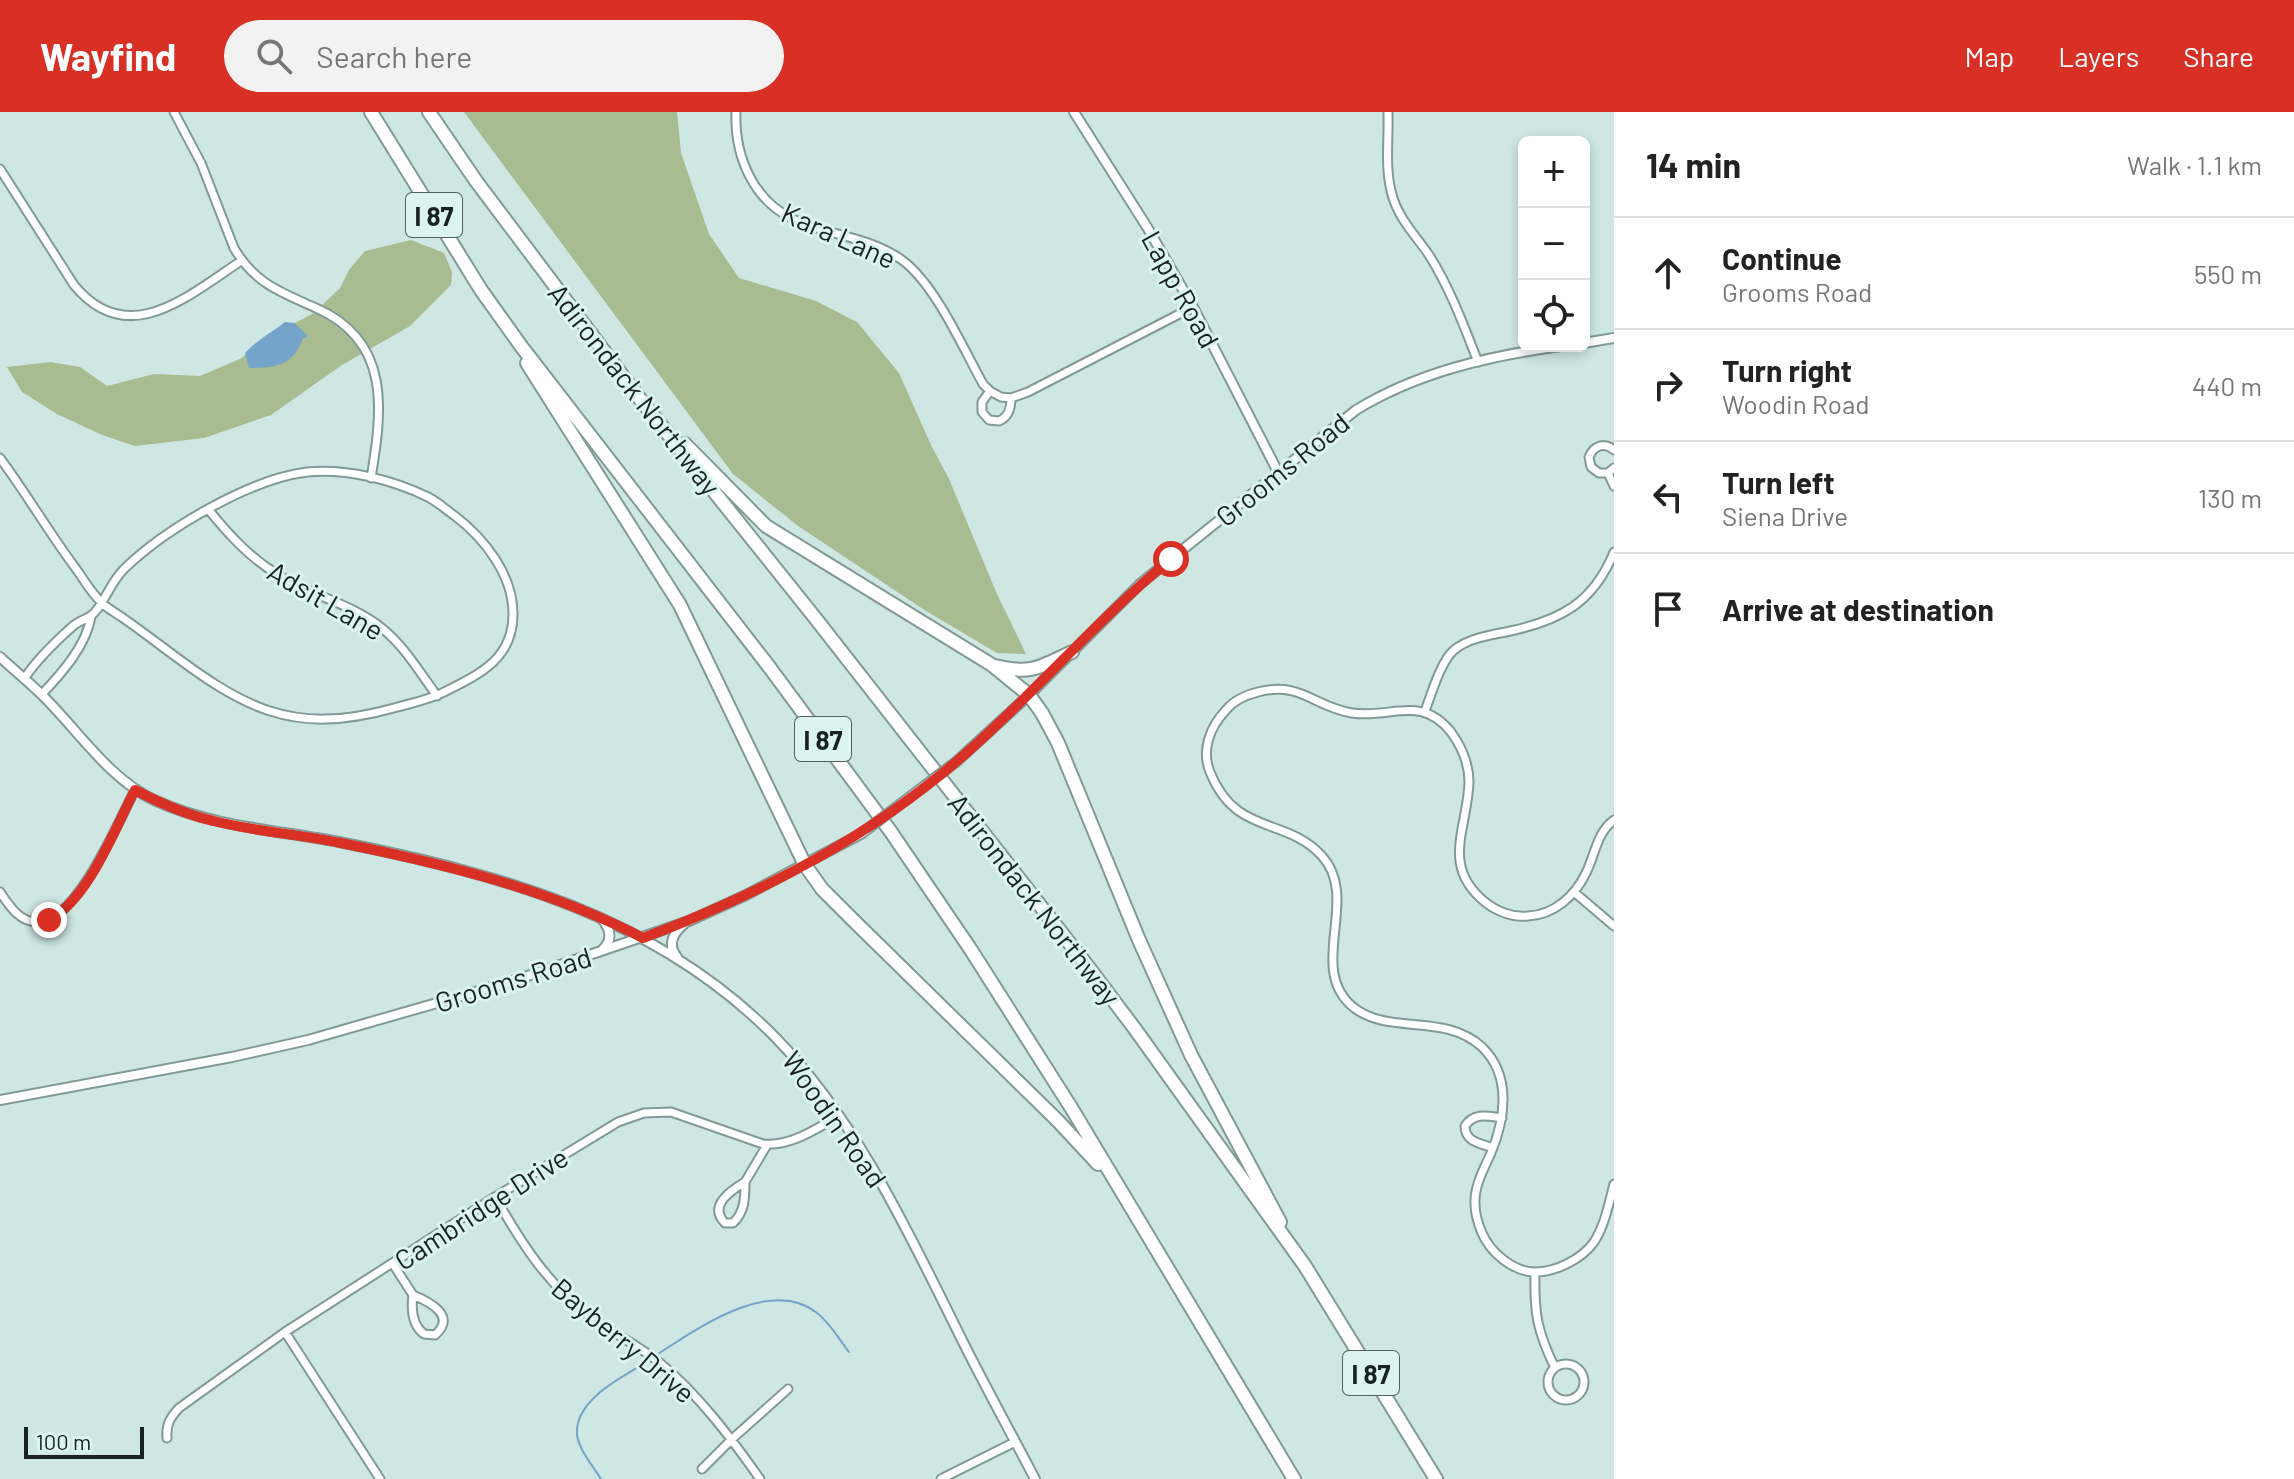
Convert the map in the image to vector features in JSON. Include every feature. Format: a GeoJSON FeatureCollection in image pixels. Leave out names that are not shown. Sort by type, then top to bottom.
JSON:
{"type":"FeatureCollection","features":[{"type":"Feature","properties":{"kind":"highway","name":"I 87"},"geometry":{"type":"LineString","coordinates":[[371,112],[499,316],[770,668],[891,832],[971,950],[1117,1184],[1294,1479]]}},
{"type":"Feature","properties":{"kind":"highway","name":"Adirondack Northway"},"geometry":{"type":"LineString","coordinates":[[429,112],[476,181],[640,399],[1089,968],[1181,1091],[1305,1266],[1436,1479]]}},
{"type":"Feature","properties":{"kind":"highway"},"geometry":{"type":"LineString","coordinates":[[499,316],[680,605],[805,865],[822,889],[1058,1121],[1117,1184]]}},
{"type":"Feature","properties":{"kind":"highway"},"geometry":{"type":"LineString","coordinates":[[640,399],[766,526],[992,665],[1029,695],[1058,743],[1139,940],[1191,1055],[1305,1266]]}},
{"type":"Feature","properties":{"kind":"highway"},"geometry":{"type":"LineString","coordinates":[[992,665],[1023,671],[1072,652]]}},
{"type":"Feature","properties":{"kind":"street"},"geometry":{"type":"LineString","coordinates":[[174,112],[201,163],[241,261],[268,286],[334,317],[365,351],[373,365],[380,407],[371,478]]}},
{"type":"Feature","properties":{"kind":"street","name":"Kara Lane"},"geometry":{"type":"LineString","coordinates":[[736,112],[740,157],[765,199],[793,221],[874,245],[903,260],[930,291],[983,384],[990,391],[981,407],[985,417],[989,420],[1004,419],[1011,398]]}},
{"type":"Feature","properties":{"kind":"street","name":"Lapp Road"},"geometry":{"type":"LineString","coordinates":[[1074,112],[1147,227],[1193,307],[1278,472]]}},
{"type":"Feature","properties":{"kind":"street"},"geometry":{"type":"LineString","coordinates":[[1388,112],[1387,170],[1393,197],[1405,223],[1429,256],[1445,287],[1478,362]]}},
{"type":"Feature","properties":{"kind":"street"},"geometry":{"type":"LineString","coordinates":[[0,169],[74,285],[86,299],[105,311],[133,316],[159,312],[241,261]]}},
{"type":"Feature","properties":{"kind":"street"},"geometry":{"type":"LineString","coordinates":[[990,391],[1011,398],[1028,392],[1193,307]]}},
{"type":"Feature","properties":{"kind":"street"},"geometry":{"type":"LineString","coordinates":[[1590,342],[1614,338]]}},
{"type":"Feature","properties":{"kind":"street","name":"Grooms Road"},"geometry":{"type":"LineString","coordinates":[[0,1100],[308,1040],[510,982],[643,938],[735,901],[861,834],[956,762],[1029,695],[1140,584],[1356,410],[1379,396],[1440,371],[1530,352]]}},
{"type":"Feature","properties":{"kind":"street"},"geometry":{"type":"LineString","coordinates":[[1614,450],[1608,446],[1598,446],[1589,457],[1594,470],[1611,470],[1614,486]]}},
{"type":"Feature","properties":{"kind":"street"},"geometry":{"type":"LineString","coordinates":[[0,458],[102,603],[202,677],[240,700],[285,715],[312,720],[370,715],[437,696],[484,671],[505,649],[511,636],[511,592],[505,575],[486,545],[430,498],[371,478],[345,473],[307,472],[251,489],[208,509],[138,557],[121,572],[102,603],[91,617],[89,628],[69,662],[42,694]]}},
{"type":"Feature","properties":{"kind":"street","name":"Adsit Lane"},"geometry":{"type":"LineString","coordinates":[[208,509],[231,536],[281,577],[364,617],[384,630],[437,696]]}},
{"type":"Feature","properties":{"kind":"street"},"geometry":{"type":"LineString","coordinates":[[1425,711],[1455,649],[1488,636],[1548,622],[1560,616],[1591,590],[1608,567],[1614,552]]}},
{"type":"Feature","properties":{"kind":"street"},"geometry":{"type":"LineString","coordinates":[[24,679],[35,662],[72,627],[80,620],[91,617]]}},
{"type":"Feature","properties":{"kind":"street","name":"Woodin Road"},"geometry":{"type":"LineString","coordinates":[[0,657],[42,694],[135,790],[183,812],[215,822],[338,842],[466,870],[556,898],[643,938],[680,960],[723,992],[773,1035],[818,1086],[884,1187],[1035,1479]]}},
{"type":"Feature","properties":{"kind":"street"},"geometry":{"type":"LineString","coordinates":[[1614,820],[1602,831],[1586,874],[1574,892],[1558,907],[1528,916],[1508,914],[1492,907],[1472,890],[1461,868],[1458,848],[1469,781],[1464,757],[1444,724],[1425,711],[1406,709],[1358,714],[1329,707],[1284,688],[1253,693],[1236,700],[1225,710],[1210,736],[1205,756],[1217,789],[1226,802],[1247,817],[1315,849],[1327,863],[1335,882],[1337,912],[1333,970],[1346,1000],[1376,1019],[1451,1030],[1481,1046],[1488,1054],[1501,1082],[1504,1103],[1475,1202],[1481,1233],[1492,1250],[1509,1263],[1535,1272],[1563,1266],[1579,1258],[1595,1240],[1607,1214],[1614,1184]]}},
{"type":"Feature","properties":{"kind":"street"},"geometry":{"type":"LineString","coordinates":[[0,892],[14,912],[27,920],[41,923],[58,915],[82,888],[95,867],[135,790]]}},
{"type":"Feature","properties":{"kind":"street"},"geometry":{"type":"LineString","coordinates":[[1574,892],[1614,926]]}},
{"type":"Feature","properties":{"kind":"street"},"geometry":{"type":"LineString","coordinates":[[598,953],[607,946],[610,937],[609,927],[602,918]]}},
{"type":"Feature","properties":{"kind":"street"},"geometry":{"type":"LineString","coordinates":[[680,960],[672,948],[672,939],[679,928],[689,921]]}},
{"type":"Feature","properties":{"kind":"street","name":"Cambridge Drive"},"geometry":{"type":"LineString","coordinates":[[167,1438],[169,1419],[179,1408],[285,1332],[618,1122],[644,1113],[671,1112],[767,1145]]}},
{"type":"Feature","properties":{"kind":"street"},"geometry":{"type":"LineString","coordinates":[[1493,1148],[1469,1139],[1465,1126],[1481,1115],[1502,1118]]}},
{"type":"Feature","properties":{"kind":"street"},"geometry":{"type":"LineString","coordinates":[[745,1182],[741,1212],[733,1223],[725,1223],[717,1212],[719,1205],[730,1191],[745,1182],[767,1145],[789,1141],[838,1116]]}},
{"type":"Feature","properties":{"kind":"street","name":"Bayberry Drive"},"geometry":{"type":"LineString","coordinates":[[495,1197],[523,1245],[556,1287],[591,1317],[661,1364],[694,1395],[760,1479]]}},
{"type":"Feature","properties":{"kind":"street"},"geometry":{"type":"LineString","coordinates":[[393,1264],[413,1295],[440,1312],[443,1325],[435,1335],[424,1334],[416,1326],[413,1295]]}},
{"type":"Feature","properties":{"kind":"street"},"geometry":{"type":"LineString","coordinates":[[1535,1272],[1536,1321],[1555,1368]]}},
{"type":"Feature","properties":{"kind":"street"},"geometry":{"type":"LineString","coordinates":[[285,1332],[380,1479]]}},
{"type":"Feature","properties":{"kind":"street"},"geometry":{"type":"LineString","coordinates":[[1568,1364],[1580,1370],[1584,1383],[1576,1397],[1562,1399],[1551,1392],[1548,1379],[1555,1368],[1568,1364]]}},
{"type":"Feature","properties":{"kind":"street"},"geometry":{"type":"LineString","coordinates":[[702,1469],[788,1389]]}},
{"type":"Feature","properties":{"kind":"street"},"geometry":{"type":"LineString","coordinates":[[941,1479],[1015,1442]]}},
{"type":"Feature","properties":{"kind":"green space"},"geometry":{"type":"Polygon","coordinates":[[[464,112],[677,112],[681,153],[709,234],[739,278],[816,301],[857,322],[899,373],[1026,654],[997,653],[926,611],[798,526],[733,474],[464,112]]]}},
{"type":"Feature","properties":{"kind":"green space"},"geometry":{"type":"Polygon","coordinates":[[[411,240],[444,253],[452,272],[451,285],[410,326],[342,365],[271,415],[204,438],[135,446],[102,435],[57,414],[22,392],[7,367],[51,362],[80,367],[107,386],[154,374],[200,376],[240,359],[314,313],[340,288],[349,270],[365,251],[411,240]]]}},
{"type":"Feature","properties":{"kind":"water"},"geometry":{"type":"Polygon","coordinates":[[[285,322],[294,323],[307,338],[303,338],[294,354],[282,364],[249,368],[245,353],[285,322]]]}},
{"type":"Feature","properties":{"kind":"waterway"},"geometry":{"type":"LineString","coordinates":[[658,1354],[693,1331],[735,1310],[778,1300],[799,1303],[817,1313],[849,1352]]}},
{"type":"Feature","properties":{"kind":"waterway"},"geometry":{"type":"LineString","coordinates":[[601,1479],[580,1446],[578,1422],[591,1400],[613,1382],[647,1362]]}},
{"type":"Feature","properties":{"kind":"route"},"geometry":{"type":"LineString","coordinates":[[49,920],[66,908],[82,888],[135,790],[183,812],[215,822],[338,842],[466,870],[556,898],[643,938],[735,901],[861,834],[971,749],[1140,584],[1171,559]]}}]}
